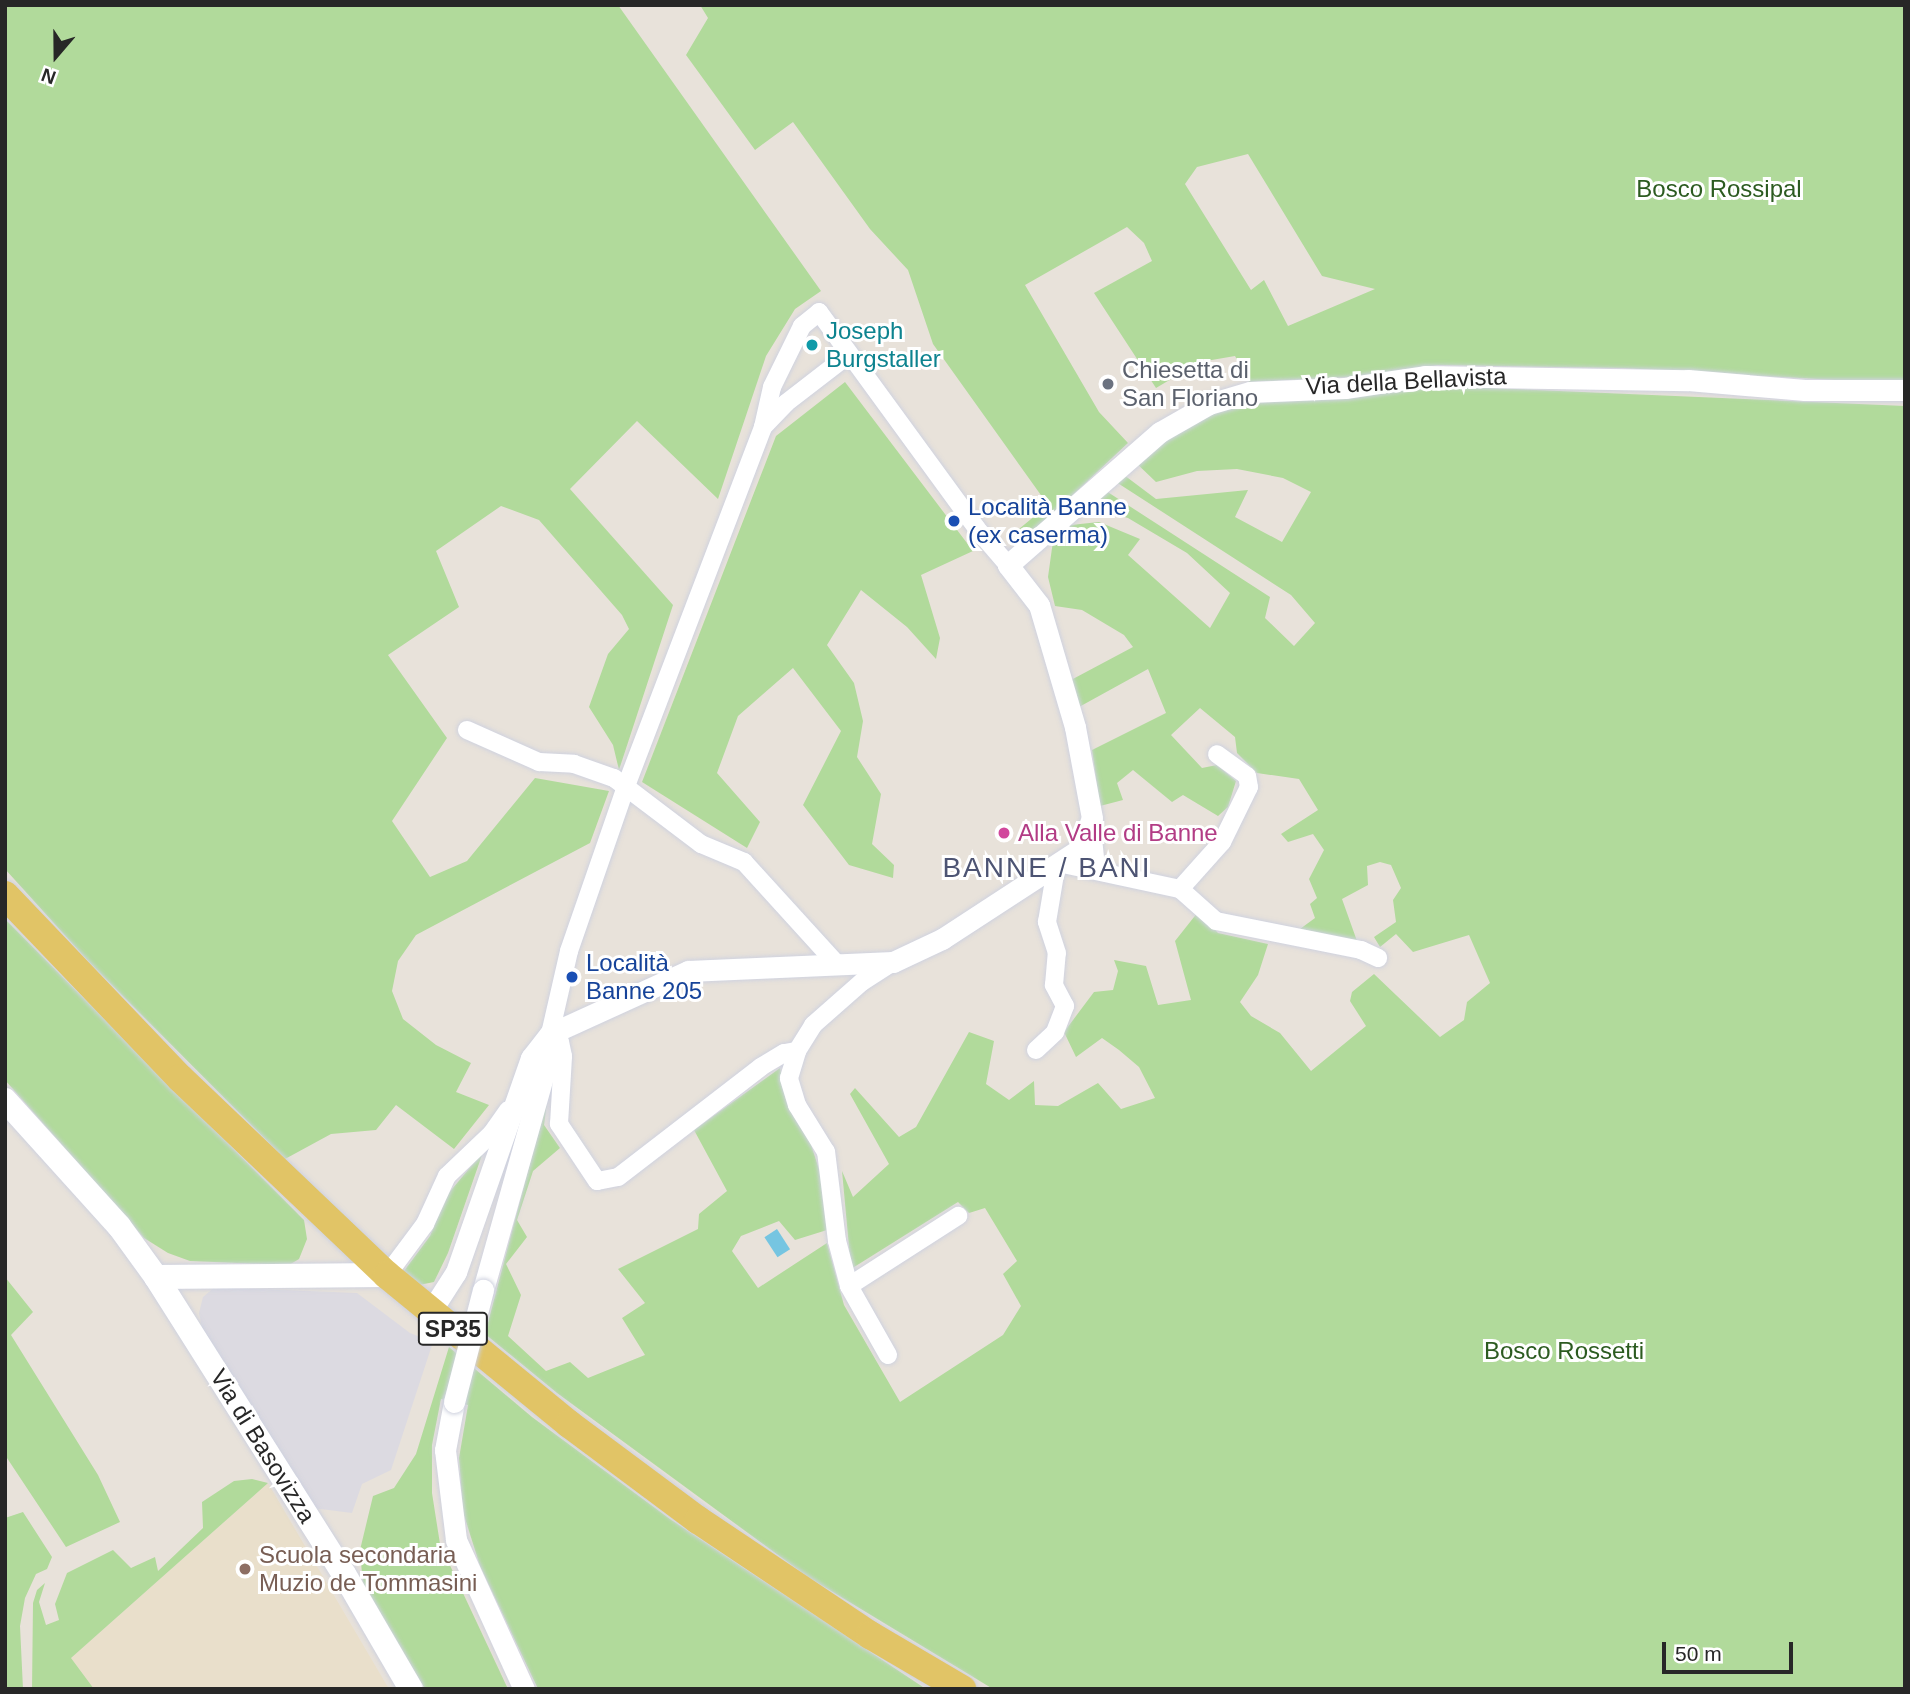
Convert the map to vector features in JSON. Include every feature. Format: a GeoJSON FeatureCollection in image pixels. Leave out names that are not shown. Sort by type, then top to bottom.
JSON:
{"type":"FeatureCollection","features":[{"type":"Feature","properties":{"kind":"main road","name":"SP35"},"geometry":{"type":"LineString","coordinates":[[5,895],[180,1078],[387,1275],[569,1424],[698,1520],[870,1635],[962,1689]]}},
{"type":"Feature","properties":{"kind":"main road","name":"Via di Basovizza"},"geometry":{"type":"LineString","coordinates":[[5,1100],[119,1226],[156,1277],[344,1574],[411,1689]]}},
{"type":"Feature","properties":{"kind":"main road"},"geometry":{"type":"LineString","coordinates":[[156,1277],[387,1275]]}},
{"type":"Feature","properties":{"kind":"street"},"geometry":{"type":"LineString","coordinates":[[524,1689],[456,1540],[445,1450],[454,1402],[547,1062],[550,1034],[569,951],[626,786],[762,427],[778,373],[791,341],[819,312],[848,355],[1039,605],[1050,631],[1088,785],[1096,867]]}},
{"type":"Feature","properties":{"kind":"street"},"geometry":{"type":"LineString","coordinates":[[762,427],[792,398],[848,355]]}},
{"type":"Feature","properties":{"kind":"street"},"geometry":{"type":"LineString","coordinates":[[778,373],[783,390],[792,398]]}},
{"type":"Feature","properties":{"kind":"street","name":"Via della Bellavista"},"geometry":{"type":"LineString","coordinates":[[1008,565],[1140,444],[1209,404],[1250,392],[1345,388],[1425,376],[1905,390]]}},
{"type":"Feature","properties":{"kind":"street"},"geometry":{"type":"LineString","coordinates":[[467,730],[539,762],[574,764],[626,786],[701,844],[744,862],[834,961]]}},
{"type":"Feature","properties":{"kind":"street"},"geometry":{"type":"LineString","coordinates":[[1180,889],[1222,842],[1249,787],[1247,776],[1217,754]]}},
{"type":"Feature","properties":{"kind":"street"},"geometry":{"type":"LineString","coordinates":[[888,1355],[849,1286],[837,1241],[826,1152],[790,1090],[789,1079],[797,1051],[813,1025],[862,982],[893,962],[920,952],[1032,876],[1060,866],[1080,849],[1092,829]]}},
{"type":"Feature","properties":{"kind":"street"},"geometry":{"type":"LineString","coordinates":[[1060,866],[1096,867],[1180,889],[1216,921],[1361,950],[1378,958]]}},
{"type":"Feature","properties":{"kind":"street"},"geometry":{"type":"LineString","coordinates":[[1036,1049],[1055,1032],[1065,1006],[1054,985],[1057,953],[1047,922],[1060,866]]}},
{"type":"Feature","properties":{"kind":"street"},"geometry":{"type":"LineString","coordinates":[[431,1311],[456,1272],[531,1058],[550,1034],[688,971],[771,971],[834,961],[893,962]]}},
{"type":"Feature","properties":{"kind":"street"},"geometry":{"type":"LineString","coordinates":[[550,1034],[560,1042],[562,1056],[559,1124],[597,1181],[632,1169],[761,1067],[784,1053],[797,1051]]}},
{"type":"Feature","properties":{"kind":"street"},"geometry":{"type":"LineString","coordinates":[[387,1275],[425,1224],[446,1176],[492,1133],[517,1096]]}},
{"type":"Feature","properties":{"kind":"street"},"geometry":{"type":"LineString","coordinates":[[849,1286],[958,1216]]}},
{"type":"Feature","properties":{"kind":"shaded area"},"geometry":{"type":"Polygon","coordinates":[[[215,1287],[357,1293],[410,1333],[433,1342],[391,1470],[362,1484],[352,1513],[313,1508],[203,1333],[199,1313],[203,1297],[215,1287]]]}},
{"type":"Feature","properties":{"kind":"shaded area","name":"Scuola secondaria Muzio de Tommasini"},"geometry":{"type":"Polygon","coordinates":[[[268,1483],[389,1689],[94,1689],[71,1658],[268,1483]]]}},
{"type":"Feature","properties":{"kind":"green space"},"geometry":{"type":"Polygon","coordinates":[[[5,5],[618,5],[821,291],[795,309],[766,356],[718,499],[637,421],[570,489],[673,605],[619,770],[613,745],[589,707],[608,654],[629,629],[622,615],[539,520],[501,506],[436,551],[459,607],[388,655],[447,738],[392,821],[430,877],[467,861],[535,778],[609,791],[590,843],[416,935],[398,961],[392,991],[403,1019],[436,1045],[471,1063],[456,1092],[489,1105],[454,1149],[396,1105],[376,1130],[331,1134],[285,1159],[89,962],[5,869],[5,5]]]}},
{"type":"Feature","properties":{"kind":"green space","name":"Bosco Rossipal"},"geometry":{"type":"Polygon","coordinates":[[[700,5],[1905,5],[1905,384],[1622,368],[1437,365],[1371,376],[1249,382],[1235,356],[1200,362],[1156,388],[1094,293],[1152,261],[1144,243],[1127,227],[1025,285],[1099,412],[1128,443],[1029,536],[1019,529],[1048,505],[933,344],[908,270],[870,229],[793,122],[755,150],[686,55],[708,18],[700,5]],[[1248,154],[1197,167],[1185,184],[1251,290],[1264,280],[1288,326],[1375,289],[1322,276],[1248,154]]]}},
{"type":"Feature","properties":{"kind":"green space"},"geometry":{"type":"Polygon","coordinates":[[[845,382],[973,551],[921,575],[940,638],[936,659],[907,627],[861,590],[827,645],[854,683],[863,721],[857,757],[881,794],[872,844],[894,865],[893,878],[849,865],[803,805],[841,731],[793,668],[738,716],[717,773],[760,822],[747,848],[642,782],[776,436],[845,382]]]}},
{"type":"Feature","properties":{"kind":"green space","name":"Bosco Rossetti"},"geometry":{"type":"Polygon","coordinates":[[[1466,387],[1905,406],[1905,1689],[993,1689],[808,1577],[557,1393],[485,1334],[548,1094],[544,1125],[560,1148],[533,1171],[517,1220],[527,1237],[506,1264],[521,1295],[508,1336],[546,1371],[570,1362],[588,1378],[645,1355],[622,1318],[645,1303],[618,1269],[698,1229],[699,1214],[727,1191],[694,1130],[780,1068],[786,1099],[808,1135],[824,1185],[827,1230],[795,1240],[779,1221],[741,1236],[732,1251],[758,1288],[827,1243],[844,1305],[900,1402],[1003,1335],[1021,1306],[1003,1274],[1017,1261],[985,1208],[969,1213],[958,1202],[851,1269],[842,1171],[853,1197],[889,1164],[850,1094],[855,1088],[899,1137],[916,1127],[969,1032],[994,1041],[986,1084],[1009,1100],[1034,1081],[1035,1105],[1058,1106],[1098,1083],[1121,1109],[1155,1098],[1139,1067],[1119,1050],[1102,1038],[1076,1057],[1064,1032],[1094,992],[1113,990],[1118,971],[1114,960],[1146,966],[1158,1005],[1191,1000],[1175,941],[1198,912],[1218,933],[1268,944],[1258,975],[1240,1002],[1251,1016],[1280,1033],[1311,1071],[1366,1026],[1350,1001],[1352,992],[1374,974],[1440,1037],[1464,1020],[1467,1002],[1490,983],[1469,935],[1413,952],[1396,934],[1380,947],[1374,937],[1396,922],[1393,900],[1401,888],[1391,865],[1380,862],[1367,866],[1368,885],[1342,899],[1357,941],[1300,929],[1315,918],[1310,904],[1317,898],[1309,879],[1324,850],[1313,834],[1288,842],[1281,834],[1318,810],[1299,779],[1257,773],[1237,753],[1235,737],[1200,708],[1171,735],[1202,768],[1217,765],[1236,781],[1228,807],[1218,816],[1183,795],[1172,802],[1133,770],[1117,783],[1123,800],[1100,806],[1092,750],[1166,713],[1148,669],[1079,707],[1071,680],[1133,647],[1124,635],[1082,610],[1055,606],[1048,577],[1053,541],[1071,525],[1099,522],[1140,539],[1128,555],[1210,628],[1230,593],[1187,553],[1128,518],[1083,505],[1103,489],[1270,597],[1265,618],[1294,646],[1315,623],[1291,595],[1113,480],[1124,475],[1156,499],[1248,490],[1235,517],[1282,542],[1311,492],[1283,478],[1237,469],[1197,471],[1156,482],[1132,459],[1208,412],[1262,393],[1351,394],[1466,387]]]}},
{"type":"Feature","properties":{"kind":"green space"},"geometry":{"type":"Polygon","coordinates":[[[5,919],[304,1220],[307,1239],[299,1259],[289,1265],[190,1261],[168,1253],[144,1238],[5,1080],[5,919]]]}},
{"type":"Feature","properties":{"kind":"green space"},"geometry":{"type":"Polygon","coordinates":[[[483,1152],[448,1253],[434,1282],[419,1285],[404,1271],[430,1236],[447,1195],[483,1152]]]}},
{"type":"Feature","properties":{"kind":"green space"},"geometry":{"type":"Polygon","coordinates":[[[5,1277],[33,1312],[11,1335],[98,1475],[120,1522],[66,1547],[5,1455],[5,1277]]]}},
{"type":"Feature","properties":{"kind":"green space"},"geometry":{"type":"Polygon","coordinates":[[[449,1347],[532,1417],[670,1519],[926,1689],[538,1689],[480,1566],[463,1512],[459,1458],[468,1405],[441,1399],[432,1445],[432,1493],[440,1544],[508,1689],[425,1689],[363,1586],[360,1550],[373,1496],[394,1488],[416,1454],[449,1347]]]}},
{"type":"Feature","properties":{"kind":"green space"},"geometry":{"type":"Polygon","coordinates":[[[252,1479],[268,1483],[71,1658],[94,1689],[32,1689],[33,1603],[37,1590],[45,1583],[39,1602],[46,1625],[59,1620],[55,1604],[67,1573],[113,1550],[131,1568],[155,1557],[158,1571],[203,1528],[202,1502],[234,1481],[252,1479]]]}},
{"type":"Feature","properties":{"kind":"green space"},"geometry":{"type":"Polygon","coordinates":[[[23,1512],[52,1557],[47,1569],[36,1574],[25,1598],[20,1626],[23,1689],[5,1689],[5,1518],[23,1512]]]}},
{"type":"Feature","properties":{"kind":"water"},"geometry":{"type":"Polygon","coordinates":[[[777,1229],[790,1249],[777,1257],[764,1237],[777,1229]]]}},
{"type":"Feature","properties":{"kind":"place","name":"Joseph Burgstaller"},"geometry":{"type":"Point","coordinates":[812,345]}},
{"type":"Feature","properties":{"kind":"place","name":"Chiesetta di San Floriano"},"geometry":{"type":"Point","coordinates":[1108,384]}},
{"type":"Feature","properties":{"kind":"place","name":"Località Banne (ex caserma)"},"geometry":{"type":"Point","coordinates":[954,521]}},
{"type":"Feature","properties":{"kind":"place","name":"Alla Valle di Banne"},"geometry":{"type":"Point","coordinates":[1004,833]}},
{"type":"Feature","properties":{"kind":"place","name":"Località Banne 205"},"geometry":{"type":"Point","coordinates":[572,977]}},
{"type":"Feature","properties":{"kind":"place","name":"Scuola secondaria Muzio de Tommasini"},"geometry":{"type":"Point","coordinates":[245,1569]}},
{"type":"Feature","properties":{"kind":"district","name":"BANNE / BANI"},"geometry":{"type":"Point","coordinates":[1047,868]}}]}
